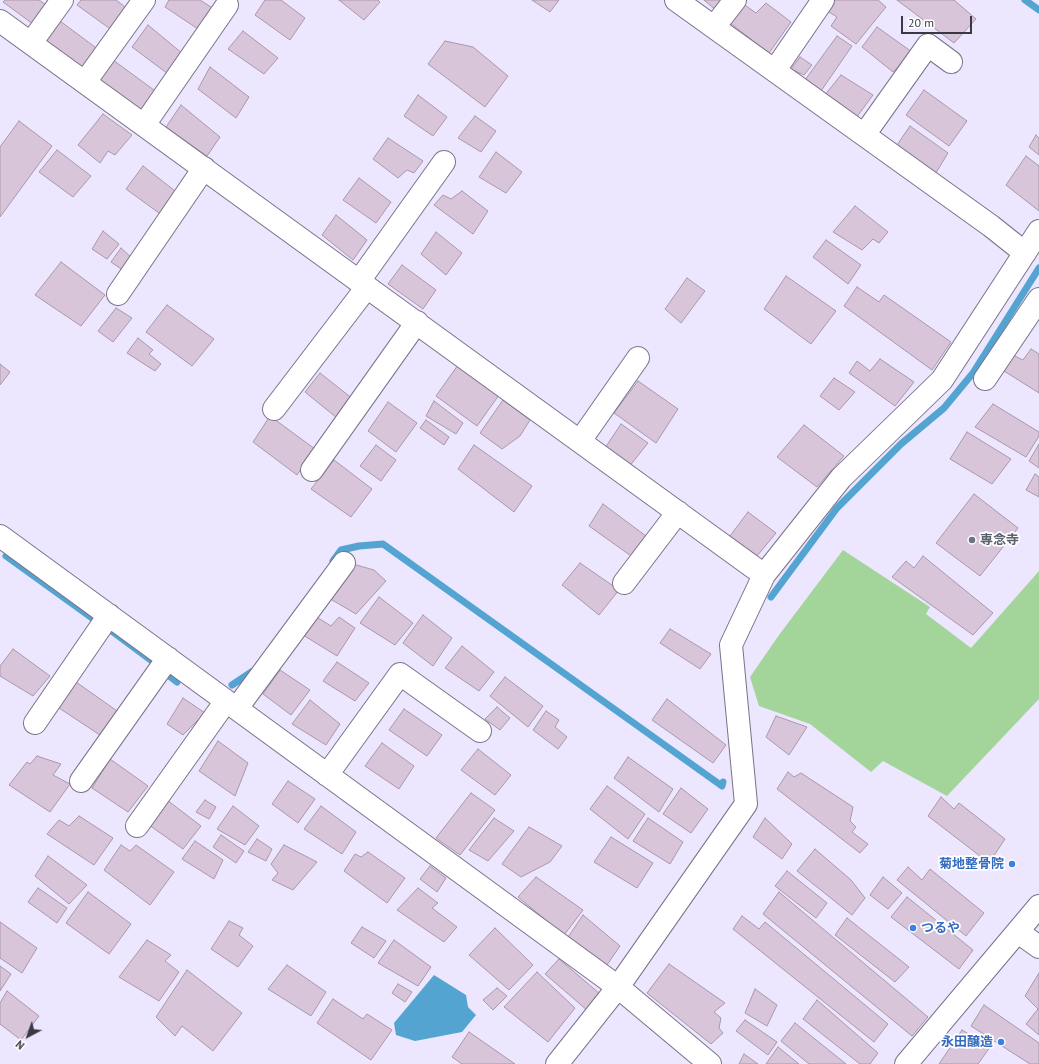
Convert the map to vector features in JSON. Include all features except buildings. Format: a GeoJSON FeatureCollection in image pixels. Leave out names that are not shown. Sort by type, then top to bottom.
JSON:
{"type":"FeatureCollection","features":[{"type":"Feature","properties":{"kind":"street"},"geometry":{"type":"LineString","coordinates":[[31,43],[62,0]]}},
{"type":"Feature","properties":{"kind":"street"},"geometry":{"type":"LineString","coordinates":[[85,82],[144,0]]}},
{"type":"Feature","properties":{"kind":"street"},"geometry":{"type":"LineString","coordinates":[[676,0],[991,226],[1025,253]]}},
{"type":"Feature","properties":{"kind":"street"},"geometry":{"type":"LineString","coordinates":[[714,27],[735,0]]}},
{"type":"Feature","properties":{"kind":"street"},"geometry":{"type":"LineString","coordinates":[[775,70],[822,0]]}},
{"type":"Feature","properties":{"kind":"street"},"geometry":{"type":"LineString","coordinates":[[144,125],[227,5]]}},
{"type":"Feature","properties":{"kind":"street"},"geometry":{"type":"LineString","coordinates":[[0,21],[764,574]]}},
{"type":"Feature","properties":{"kind":"street"},"geometry":{"type":"LineString","coordinates":[[864,135],[928,44],[951,62]]}},
{"type":"Feature","properties":{"kind":"street"},"geometry":{"type":"LineString","coordinates":[[274,409],[363,284],[444,162]]}},
{"type":"Feature","properties":{"kind":"street"},"geometry":{"type":"LineString","coordinates":[[118,294],[204,168]]}},
{"type":"Feature","properties":{"kind":"street"},"geometry":{"type":"LineString","coordinates":[[557,1064],[618,988],[746,804],[731,645],[764,574],[841,478],[942,380],[1039,231]]}},
{"type":"Feature","properties":{"kind":"street"},"geometry":{"type":"LineString","coordinates":[[985,379],[1039,299]]}},
{"type":"Feature","properties":{"kind":"street"},"geometry":{"type":"LineString","coordinates":[[312,470],[417,322]]}},
{"type":"Feature","properties":{"kind":"street"},"geometry":{"type":"LineString","coordinates":[[580,441],[638,358]]}},
{"type":"Feature","properties":{"kind":"street"},"geometry":{"type":"LineString","coordinates":[[624,583],[678,512]]}},
{"type":"Feature","properties":{"kind":"street"},"geometry":{"type":"LineString","coordinates":[[2,540],[109,615],[618,988],[710,1064]]}},
{"type":"Feature","properties":{"kind":"street"},"geometry":{"type":"LineString","coordinates":[[137,826],[344,563]]}},
{"type":"Feature","properties":{"kind":"street"},"geometry":{"type":"LineString","coordinates":[[35,723],[109,615]]}},
{"type":"Feature","properties":{"kind":"street"},"geometry":{"type":"LineString","coordinates":[[81,781],[168,658]]}},
{"type":"Feature","properties":{"kind":"street"},"geometry":{"type":"LineString","coordinates":[[327,774],[400,674],[480,731]]}},
{"type":"Feature","properties":{"kind":"street"},"geometry":{"type":"LineString","coordinates":[[906,1064],[1039,906]]}},
{"type":"Feature","properties":{"kind":"street"},"geometry":{"type":"LineString","coordinates":[[1018,932],[1039,947]]}},
{"type":"Feature","properties":{"kind":"green space"},"geometry":{"type":"Polygon","coordinates":[[[843,550],[930,607],[926,614],[971,648],[1039,571],[1039,699],[947,796],[883,761],[871,772],[810,724],[759,706],[750,677],[779,635],[843,550]]]}},
{"type":"Feature","properties":{"kind":"water"},"geometry":{"type":"Polygon","coordinates":[[[434,975],[466,995],[468,1007],[476,1015],[462,1032],[415,1041],[396,1035],[394,1023],[434,975]]]}},
{"type":"Feature","properties":{"kind":"waterway"},"geometry":{"type":"LineString","coordinates":[[1025,0],[1039,10]]}},
{"type":"Feature","properties":{"kind":"waterway"},"geometry":{"type":"LineString","coordinates":[[771,597],[837,508],[901,444],[944,408],[973,373],[1039,268]]}},
{"type":"Feature","properties":{"kind":"waterway"},"geometry":{"type":"LineString","coordinates":[[333,561],[341,550],[359,546],[383,544],[722,786],[723,782]]}},
{"type":"Feature","properties":{"kind":"waterway"},"geometry":{"type":"LineString","coordinates":[[6,556],[92,618]]}},
{"type":"Feature","properties":{"kind":"waterway"},"geometry":{"type":"LineString","coordinates":[[113,632],[152,661]]}},
{"type":"Feature","properties":{"kind":"waterway"},"geometry":{"type":"LineString","coordinates":[[232,685],[253,671]]}},
{"type":"Feature","properties":{"kind":"waterway"},"geometry":{"type":"LineString","coordinates":[[168,675],[177,682]]}},
{"type":"Feature","properties":{"kind":"place","name":"専念寺"},"geometry":{"type":"Point","coordinates":[972,540]}},
{"type":"Feature","properties":{"kind":"place","name":"菊地整骨院"},"geometry":{"type":"Point","coordinates":[1012,864]}},
{"type":"Feature","properties":{"kind":"place","name":"つるや"},"geometry":{"type":"Point","coordinates":[913,928]}},
{"type":"Feature","properties":{"kind":"place","name":"永田醸造"},"geometry":{"type":"Point","coordinates":[1001,1042]}}]}
